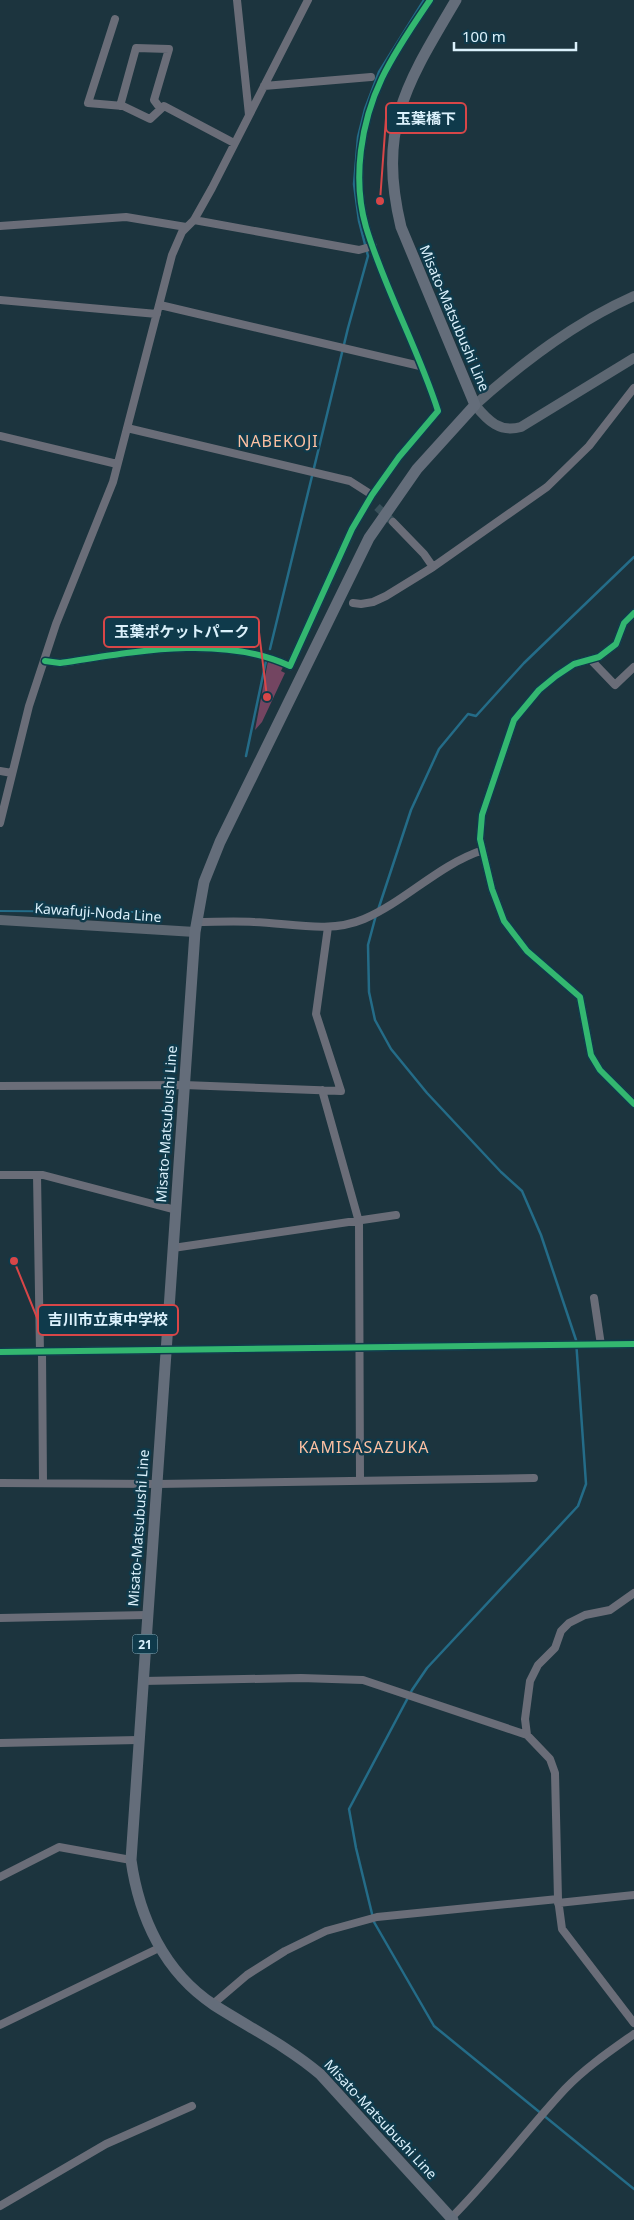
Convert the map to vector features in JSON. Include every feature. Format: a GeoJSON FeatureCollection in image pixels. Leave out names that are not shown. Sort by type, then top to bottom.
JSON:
{"type":"FeatureCollection","features":[{"type":"Feature","properties":{"kind":"main road","name":"Misato-Matsubushi Line"},"geometry":{"type":"LineString","coordinates":[[452,2219],[320,2074],[295,2054],[213,2004],[190,1985],[159,1948],[136,1893],[131,1860],[195,927],[204,882],[213,859],[369,538],[417,469],[475,405],[401,226],[394,197],[391,168],[393,136],[400,106],[425,52],[456,0]]}},
{"type":"Feature","properties":{"kind":"main road"},"geometry":{"type":"LineString","coordinates":[[634,296],[580,325],[503,380],[475,405],[495,425],[510,430],[521,427],[634,358]]}},
{"type":"Feature","properties":{"kind":"main road","name":"Kawafuji-Noda Line"},"geometry":{"type":"LineString","coordinates":[[0,920],[195,927]]}},
{"type":"Feature","properties":{"kind":"street"},"geometry":{"type":"LineString","coordinates":[[237,0],[249,116]]}},
{"type":"Feature","properties":{"kind":"street"},"geometry":{"type":"LineString","coordinates":[[0,823],[29,706],[56,624],[112,482],[172,255],[186,227],[194,220],[308,0]]}},
{"type":"Feature","properties":{"kind":"street"},"geometry":{"type":"LineString","coordinates":[[45,661],[60,663],[160,648],[184,648],[260,654],[290,666],[352,529],[371,497],[399,457],[438,411],[373,246],[366,225],[360,185],[363,135],[371,104],[382,78],[430,0]]}},
{"type":"Feature","properties":{"kind":"street"},"geometry":{"type":"LineString","coordinates":[[115,20],[88,103],[120,106],[150,119],[164,106],[234,143]]}},
{"type":"Feature","properties":{"kind":"street"},"geometry":{"type":"LineString","coordinates":[[120,106],[136,48],[169,49],[154,100],[160,108]]}},
{"type":"Feature","properties":{"kind":"street"},"geometry":{"type":"LineString","coordinates":[[264,86],[371,77]]}},
{"type":"Feature","properties":{"kind":"street"},"geometry":{"type":"LineString","coordinates":[[0,226],[126,217],[186,227]]}},
{"type":"Feature","properties":{"kind":"street"},"geometry":{"type":"LineString","coordinates":[[194,220],[360,250],[373,246]]}},
{"type":"Feature","properties":{"kind":"street"},"geometry":{"type":"LineString","coordinates":[[0,300],[157,314]]}},
{"type":"Feature","properties":{"kind":"street"},"geometry":{"type":"LineString","coordinates":[[160,304],[420,366]]}},
{"type":"Feature","properties":{"kind":"street"},"geometry":{"type":"LineString","coordinates":[[353,603],[373,602],[433,568],[547,488],[589,446],[634,388]]}},
{"type":"Feature","properties":{"kind":"street"},"geometry":{"type":"LineString","coordinates":[[127,428],[350,481],[371,497],[377,507]]}},
{"type":"Feature","properties":{"kind":"street"},"geometry":{"type":"LineString","coordinates":[[0,436],[117,464]]}},
{"type":"Feature","properties":{"kind":"street"},"geometry":{"type":"LineString","coordinates":[[393,522],[424,554],[433,568]]}},
{"type":"Feature","properties":{"kind":"street"},"geometry":{"type":"LineString","coordinates":[[634,613],[624,624],[616,644],[599,657],[574,664],[556,676],[539,690],[514,720],[482,815],[480,839],[492,889],[504,921],[527,950],[580,997],[591,1055],[600,1070],[634,1104]]}},
{"type":"Feature","properties":{"kind":"street"},"geometry":{"type":"LineString","coordinates":[[590,660],[615,684],[634,667]]}},
{"type":"Feature","properties":{"kind":"street"},"geometry":{"type":"LineString","coordinates":[[0,771],[12,773]]}},
{"type":"Feature","properties":{"kind":"street"},"geometry":{"type":"LineString","coordinates":[[195,927],[253,922],[328,927],[346,925],[382,910],[449,864],[483,850]]}},
{"type":"Feature","properties":{"kind":"street"},"geometry":{"type":"LineString","coordinates":[[0,1086],[184,1085],[341,1091],[316,1014],[328,927]]}},
{"type":"Feature","properties":{"kind":"street"},"geometry":{"type":"LineString","coordinates":[[322,1090],[359,1222],[360,1479]]}},
{"type":"Feature","properties":{"kind":"street"},"geometry":{"type":"LineString","coordinates":[[0,1175],[37,1175],[176,1210]]}},
{"type":"Feature","properties":{"kind":"street"},"geometry":{"type":"LineString","coordinates":[[37,1175],[43,1484]]}},
{"type":"Feature","properties":{"kind":"street"},"geometry":{"type":"LineString","coordinates":[[173,1248],[396,1216]]}},
{"type":"Feature","properties":{"kind":"street"},"geometry":{"type":"LineString","coordinates":[[594,1298],[601,1345]]}},
{"type":"Feature","properties":{"kind":"street"},"geometry":{"type":"LineString","coordinates":[[0,1352],[634,1344]]}},
{"type":"Feature","properties":{"kind":"street"},"geometry":{"type":"LineString","coordinates":[[0,1484],[157,1484],[360,1479],[534,1478]]}},
{"type":"Feature","properties":{"kind":"street"},"geometry":{"type":"LineString","coordinates":[[527,1735],[525,1719],[530,1681],[538,1665],[555,1648],[561,1631],[576,1618],[610,1610],[633,1596]]}},
{"type":"Feature","properties":{"kind":"street"},"geometry":{"type":"LineString","coordinates":[[0,1618],[147,1615]]}},
{"type":"Feature","properties":{"kind":"street"},"geometry":{"type":"LineString","coordinates":[[143,1681],[301,1678],[362,1680],[527,1735],[550,1759],[554,1766],[560,1921],[566,1935],[634,2023]]}},
{"type":"Feature","properties":{"kind":"street"},"geometry":{"type":"LineString","coordinates":[[0,1743],[138,1740]]}},
{"type":"Feature","properties":{"kind":"street"},"geometry":{"type":"LineString","coordinates":[[0,1877],[60,1847],[131,1860]]}},
{"type":"Feature","properties":{"kind":"street"},"geometry":{"type":"LineString","coordinates":[[213,2004],[247,1975],[285,1951],[326,1931],[377,1916],[558,1901],[584,1902],[634,1896]]}},
{"type":"Feature","properties":{"kind":"street"},"geometry":{"type":"LineString","coordinates":[[0,2025],[159,1948]]}},
{"type":"Feature","properties":{"kind":"street"},"geometry":{"type":"LineString","coordinates":[[452,2219],[566,2088],[586,2070],[634,2034]]}},
{"type":"Feature","properties":{"kind":"street"},"geometry":{"type":"LineString","coordinates":[[0,2206],[106,2144],[192,2106]]}},
{"type":"Feature","properties":{"kind":"shaded area"},"geometry":{"type":"Polygon","coordinates":[[[268,661],[283,667],[281,671],[285,673],[262,722],[255,730],[268,661]]]}},
{"type":"Feature","properties":{"kind":"water"},"geometry":{"type":"Polygon","coordinates":[[[0,910],[145,911],[144,913],[0,912],[0,910]]]}},
{"type":"Feature","properties":{"kind":"waterway"},"geometry":{"type":"LineString","coordinates":[[270,649],[348,328],[368,256],[359,221],[354,184],[358,137],[365,109],[379,72],[424,0]]}},
{"type":"Feature","properties":{"kind":"waterway"},"geometry":{"type":"LineString","coordinates":[[378,910],[411,810],[439,749],[468,714],[476,716],[524,663],[634,557]]}},
{"type":"Feature","properties":{"kind":"waterway"},"geometry":{"type":"LineString","coordinates":[[246,756],[266,661]]}},
{"type":"Feature","properties":{"kind":"waterway"},"geometry":{"type":"LineString","coordinates":[[376,915],[368,945],[369,992],[375,1020],[391,1049],[427,1093],[501,1172],[522,1191],[541,1235],[576,1340],[586,1484],[578,1506],[427,1668],[412,1690],[349,1809],[356,1848],[374,1922],[434,2026],[634,2189]]}},
{"type":"Feature","properties":{"kind":"tunnel"},"geometry":{"type":"LineString","coordinates":[[377,507],[393,522]]}},
{"type":"Feature","properties":{"kind":"cycle path"},"geometry":{"type":"LineString","coordinates":[[45,661],[60,663],[146,651],[206,648],[235,650],[264,656],[290,666],[352,529],[372,495],[399,457],[438,411],[366,227],[362,209],[359,170],[364,132],[382,78],[404,38],[430,0]]}},
{"type":"Feature","properties":{"kind":"cycle path"},"geometry":{"type":"LineString","coordinates":[[634,613],[624,623],[616,644],[599,657],[574,664],[556,676],[539,690],[514,720],[482,815],[480,839],[492,889],[504,921],[527,951],[580,997],[591,1055],[600,1070],[634,1104]]}},
{"type":"Feature","properties":{"kind":"cycle path"},"geometry":{"type":"LineString","coordinates":[[0,1352],[634,1344]]}},
{"type":"Feature","properties":{"kind":"place","name":"玉葉橋下"},"geometry":{"type":"Point","coordinates":[380,201]}},
{"type":"Feature","properties":{"kind":"place","name":"玉葉ポケットパーク"},"geometry":{"type":"Point","coordinates":[267,697]}},
{"type":"Feature","properties":{"kind":"place","name":"吉川市立東中学校"},"geometry":{"type":"Point","coordinates":[14,1261]}},
{"type":"Feature","properties":{"kind":"district","name":"NABEKOJI"},"geometry":{"type":"Point","coordinates":[278,441]}},
{"type":"Feature","properties":{"kind":"district","name":"KAMISASAZUKA"},"geometry":{"type":"Point","coordinates":[364,1447]}}]}
